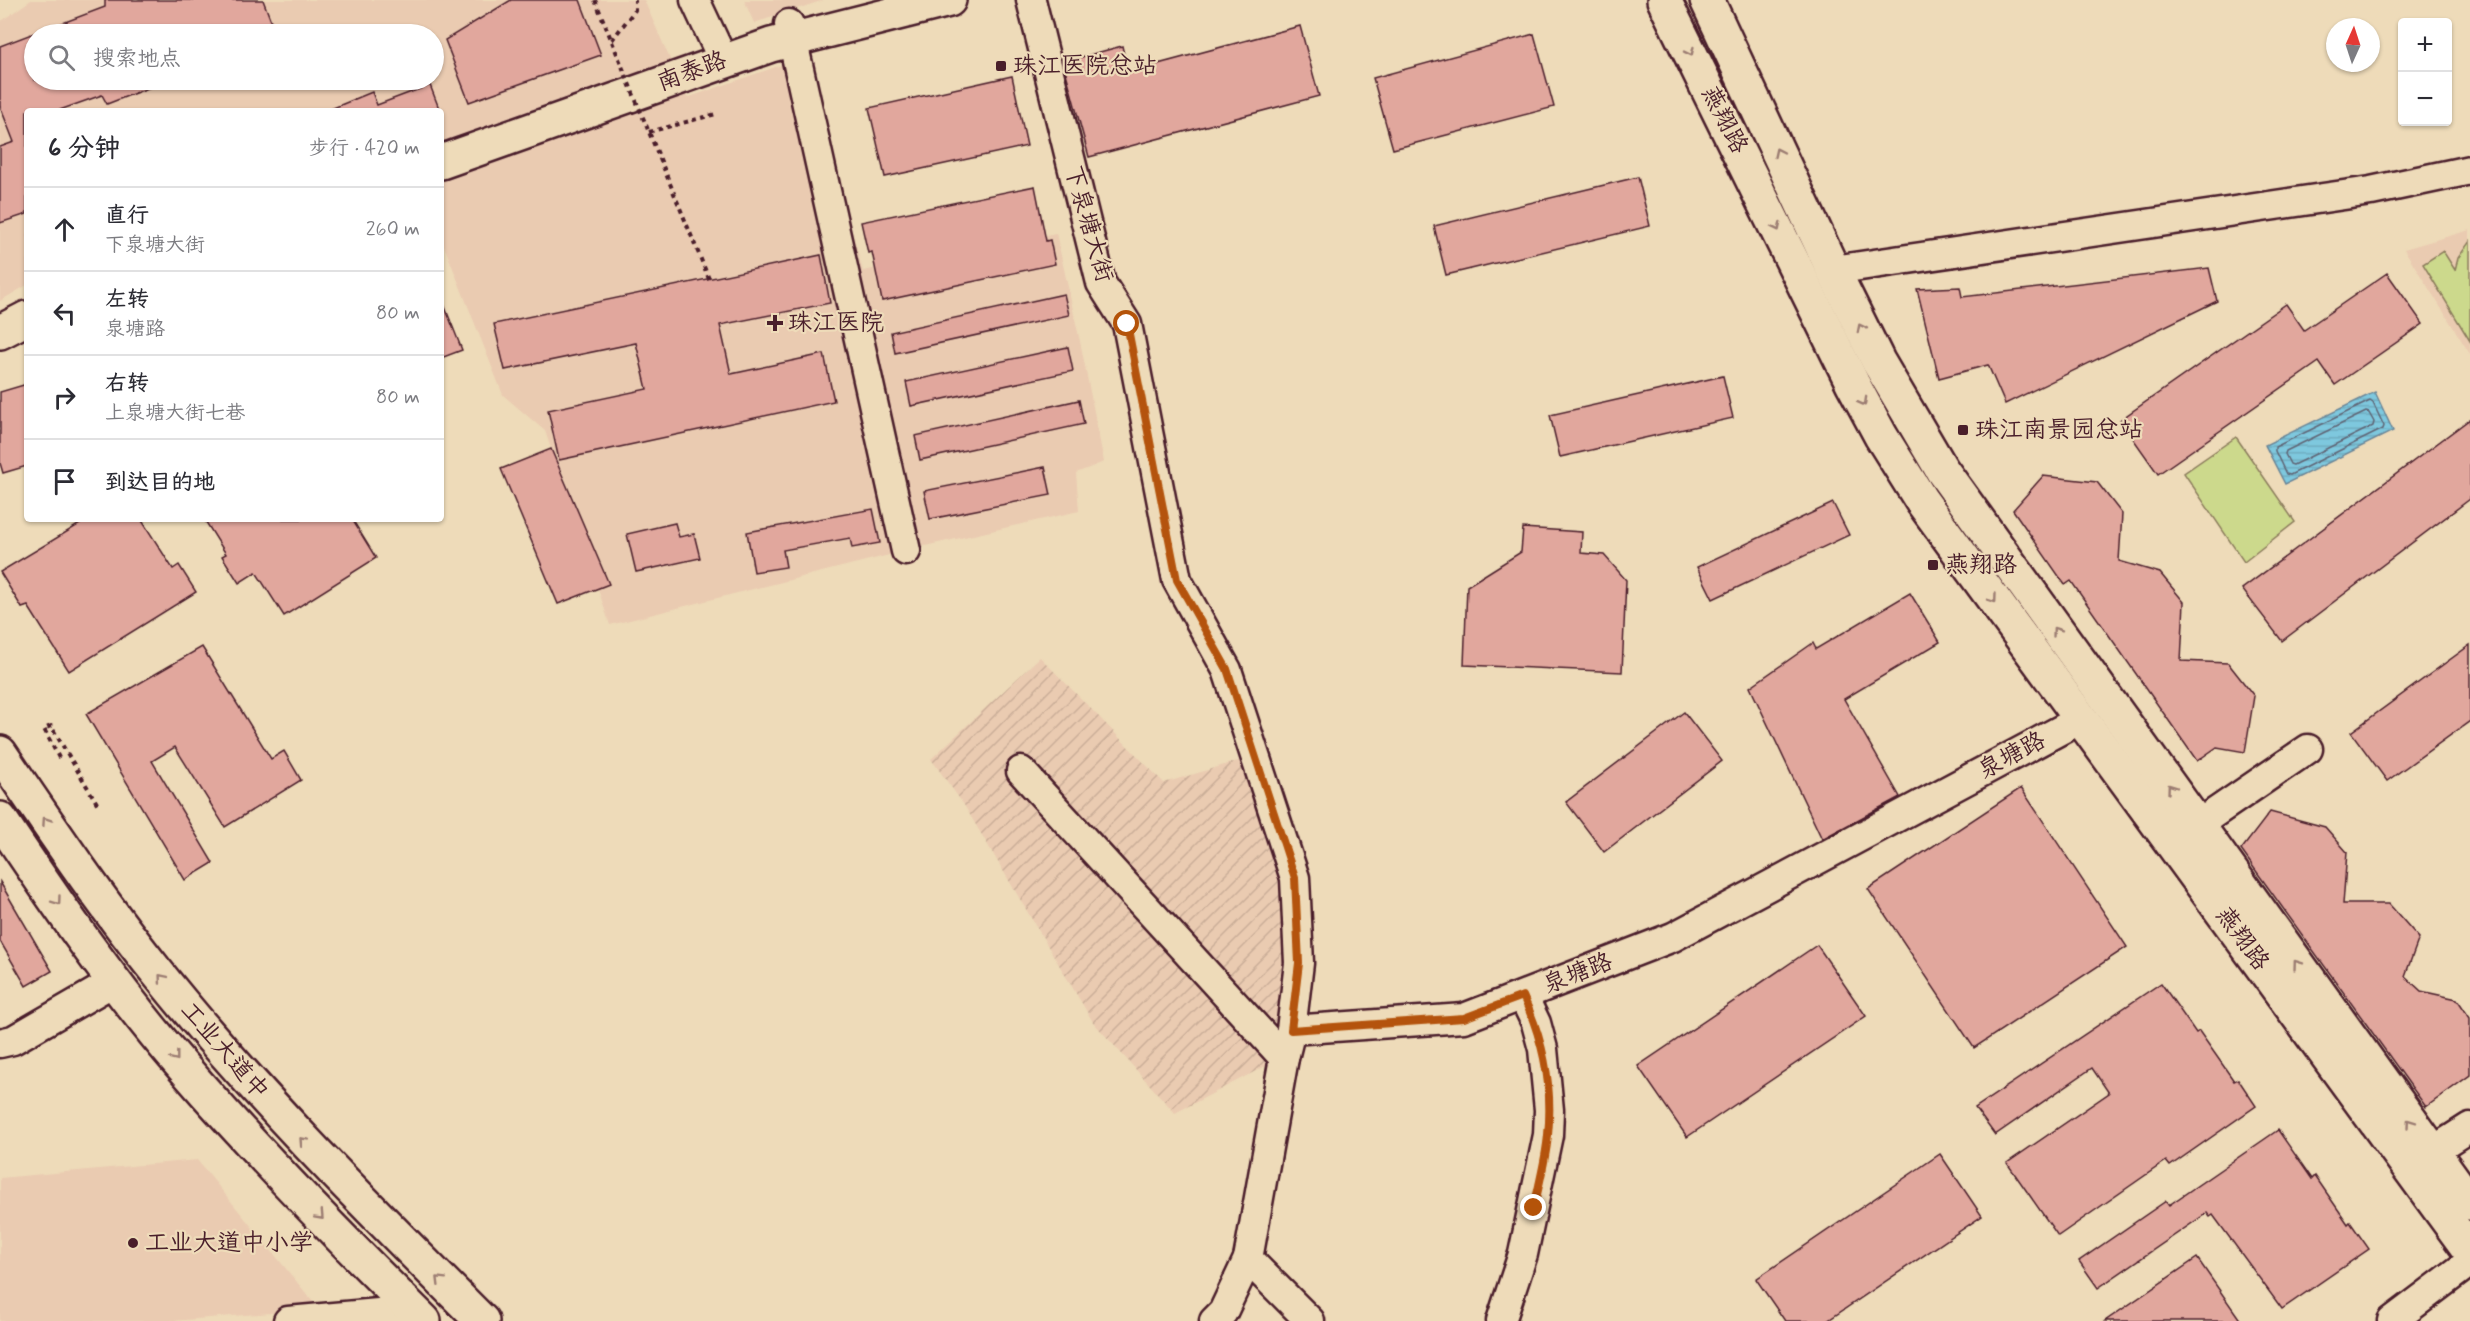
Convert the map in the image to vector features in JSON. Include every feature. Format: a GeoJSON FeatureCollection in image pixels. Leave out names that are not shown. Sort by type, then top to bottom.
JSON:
{"type":"FeatureCollection","features":[{"type":"Feature","properties":{"kind":"main road","name":"南泰路"},"geometry":{"type":"LineString","coordinates":[[444,161],[692,72],[791,31],[876,0]]}},
{"type":"Feature","properties":{"kind":"main road","name":"南泰路"},"geometry":{"type":"LineString","coordinates":[[444,146],[717,47],[949,0]]}},
{"type":"Feature","properties":{"kind":"main road","name":"燕翔路"},"geometry":{"type":"LineString","coordinates":[[1664,0],[1853,384],[1881,436],[1921,500],[2470,1251]]}},
{"type":"Feature","properties":{"kind":"main road","name":"燕翔路"},"geometry":{"type":"LineString","coordinates":[[1707,0],[1878,361],[1942,470],[2431,1152],[2470,1203]]}},
{"type":"Feature","properties":{"kind":"main road"},"geometry":{"type":"LineString","coordinates":[[0,316],[24,304]]}},
{"type":"Feature","properties":{"kind":"main road"},"geometry":{"type":"LineString","coordinates":[[0,332],[24,320]]}},
{"type":"Feature","properties":{"kind":"main road","name":"工业大道中"},"geometry":{"type":"LineString","coordinates":[[0,753],[72,860],[178,997],[260,1094],[337,1177],[482,1321]]}},
{"type":"Feature","properties":{"kind":"main road"},"geometry":{"type":"LineString","coordinates":[[0,819],[115,981],[182,1066],[337,1234],[419,1316]]}},
{"type":"Feature","properties":{"kind":"street"},"geometry":{"type":"LineString","coordinates":[[695,0],[717,47]]}},
{"type":"Feature","properties":{"kind":"street","name":"下泉塘大街"},"geometry":{"type":"LineString","coordinates":[[1031,0],[1101,283],[1127,324],[1177,580],[1227,669],[1295,878],[1299,963],[1291,1030]]}},
{"type":"Feature","properties":{"kind":"street"},"geometry":{"type":"LineString","coordinates":[[791,31],[906,551]]}},
{"type":"Feature","properties":{"kind":"street"},"geometry":{"type":"LineString","coordinates":[[1833,270],[2371,191],[2470,170]]}},
{"type":"Feature","properties":{"kind":"street","name":"泉塘路"},"geometry":{"type":"LineString","coordinates":[[1291,1030],[1464,1018],[1673,937],[2081,719]]}},
{"type":"Feature","properties":{"kind":"street"},"geometry":{"type":"LineString","coordinates":[[2197,825],[2308,749]]}},
{"type":"Feature","properties":{"kind":"street"},"geometry":{"type":"LineString","coordinates":[[1022,771],[1284,1058]]}},
{"type":"Feature","properties":{"kind":"street"},"geometry":{"type":"LineString","coordinates":[[0,1043],[14,1040],[115,981]]}},
{"type":"Feature","properties":{"kind":"street"},"geometry":{"type":"LineString","coordinates":[[1501,1321],[1523,1254],[1548,1135],[1549,1110],[1543,1048],[1536,1023],[1523,996]]}},
{"type":"Feature","properties":{"kind":"street"},"geometry":{"type":"LineString","coordinates":[[1214,1321],[1223,1312],[1248,1259],[1291,1030]]}},
{"type":"Feature","properties":{"kind":"street"},"geometry":{"type":"LineString","coordinates":[[2431,1152],[2470,1127]]}},
{"type":"Feature","properties":{"kind":"street"},"geometry":{"type":"LineString","coordinates":[[1248,1259],[1310,1321]]}},
{"type":"Feature","properties":{"kind":"street"},"geometry":{"type":"LineString","coordinates":[[2392,1321],[2470,1262]]}},
{"type":"Feature","properties":{"kind":"street"},"geometry":{"type":"LineString","coordinates":[[288,1321],[419,1316]]}},
{"type":"Feature","properties":{"kind":"path"},"geometry":{"type":"LineString","coordinates":[[595,0],[709,279]]}},
{"type":"Feature","properties":{"kind":"path"},"geometry":{"type":"LineString","coordinates":[[612,40],[635,10],[635,0]]}},
{"type":"Feature","properties":{"kind":"path"},"geometry":{"type":"LineString","coordinates":[[649,132],[716,114]]}},
{"type":"Feature","properties":{"kind":"path"},"geometry":{"type":"LineString","coordinates":[[59,758],[44,729],[51,726],[98,805]]}},
{"type":"Feature","properties":{"kind":"shaded area","name":"珠江医院"},"geometry":{"type":"Polygon","coordinates":[[[31,0],[644,0],[687,98],[804,57],[863,271],[1056,233],[1104,462],[1076,473],[1079,511],[925,546],[610,625],[545,431],[503,395],[444,246],[444,108],[24,108],[24,287],[0,301],[0,22],[31,0]]]}},
{"type":"Feature","properties":{"kind":"shaded area"},"geometry":{"type":"Polygon","coordinates":[[[744,0],[824,0],[754,23],[744,0]]]}},
{"type":"Feature","properties":{"kind":"shaded area"},"geometry":{"type":"Polygon","coordinates":[[[2470,230],[2470,354],[2404,249],[2470,230]]]}},
{"type":"Feature","properties":{"kind":"shaded area"},"geometry":{"type":"Polygon","coordinates":[[[1040,657],[1164,783],[1251,757],[1285,860],[1286,1004],[1279,1059],[1175,1113],[1093,1022],[964,805],[931,759],[1040,657]]]}},
{"type":"Feature","properties":{"kind":"shaded area","name":"工业大道中小学"},"geometry":{"type":"Polygon","coordinates":[[[197,1160],[319,1309],[172,1321],[0,1321],[0,1178],[197,1160]]]}},
{"type":"Feature","properties":{"kind":"green space"},"geometry":{"type":"Polygon","coordinates":[[[2470,241],[2470,341],[2423,264],[2443,251],[2455,270],[2458,258],[2470,241]]]}},
{"type":"Feature","properties":{"kind":"green space"},"geometry":{"type":"Polygon","coordinates":[[[2236,437],[2295,522],[2244,562],[2184,473],[2236,437]]]}},
{"type":"Feature","properties":{"kind":"water"},"geometry":{"type":"Polygon","coordinates":[[[2375,392],[2393,431],[2285,484],[2265,445],[2375,392]]]}},
{"type":"Feature","properties":{"kind":"building"},"geometry":{"type":"Polygon","coordinates":[[[105,0],[263,0],[272,24],[60,24],[105,7],[105,0]]]}},
{"type":"Feature","properties":{"kind":"building"},"geometry":{"type":"Polygon","coordinates":[[[511,0],[580,0],[601,55],[469,102],[445,40],[511,0]]]}},
{"type":"Feature","properties":{"kind":"building"},"geometry":{"type":"Polygon","coordinates":[[[1300,26],[1319,96],[1089,157],[1063,62],[1122,46],[1128,72],[1300,26]]]}},
{"type":"Feature","properties":{"kind":"building"},"geometry":{"type":"Polygon","coordinates":[[[1534,34],[1554,107],[1393,149],[1373,78],[1534,34]]]}},
{"type":"Feature","properties":{"kind":"building"},"geometry":{"type":"Polygon","coordinates":[[[24,37],[24,90],[143,90],[107,104],[102,95],[65,108],[24,108],[24,215],[0,223],[0,147],[14,142],[0,106],[0,46],[24,37]]]}},
{"type":"Feature","properties":{"kind":"building"},"geometry":{"type":"Polygon","coordinates":[[[1012,76],[1027,146],[885,177],[869,108],[1012,76]]]}},
{"type":"Feature","properties":{"kind":"building"},"geometry":{"type":"Polygon","coordinates":[[[417,90],[432,90],[439,108],[333,108],[372,92],[377,105],[417,90]]]}},
{"type":"Feature","properties":{"kind":"building"},"geometry":{"type":"Polygon","coordinates":[[[1638,177],[1650,226],[1446,275],[1434,226],[1638,177]]]}},
{"type":"Feature","properties":{"kind":"building"},"geometry":{"type":"Polygon","coordinates":[[[1035,186],[1046,241],[1050,240],[1055,264],[882,301],[872,252],[868,253],[861,222],[1035,186]]]}},
{"type":"Feature","properties":{"kind":"building"},"geometry":{"type":"Polygon","coordinates":[[[821,255],[830,303],[720,325],[731,374],[824,354],[834,401],[559,460],[548,410],[647,389],[636,343],[505,370],[494,324],[821,255]]]}},
{"type":"Feature","properties":{"kind":"building"},"geometry":{"type":"Polygon","coordinates":[[[2209,268],[2217,301],[2005,404],[1988,365],[1939,378],[1917,289],[1960,287],[1962,297],[2209,268]]]}},
{"type":"Feature","properties":{"kind":"building"},"geometry":{"type":"Polygon","coordinates":[[[2387,273],[2423,324],[2335,385],[2319,362],[2158,474],[2120,420],[2286,304],[2304,330],[2387,273]]]}},
{"type":"Feature","properties":{"kind":"building"},"geometry":{"type":"Polygon","coordinates":[[[1064,294],[1069,315],[895,353],[891,332],[1064,294]]]}},
{"type":"Feature","properties":{"kind":"building"},"geometry":{"type":"Polygon","coordinates":[[[444,305],[462,350],[444,357],[444,305]]]}},
{"type":"Feature","properties":{"kind":"building"},"geometry":{"type":"Polygon","coordinates":[[[1068,347],[1073,371],[911,406],[906,382],[1068,347]]]}},
{"type":"Feature","properties":{"kind":"building"},"geometry":{"type":"Polygon","coordinates":[[[1723,376],[1733,418],[1560,457],[1550,415],[1723,376]]]}},
{"type":"Feature","properties":{"kind":"building"},"geometry":{"type":"Polygon","coordinates":[[[24,385],[24,467],[3,473],[0,463],[0,392],[24,385]]]}},
{"type":"Feature","properties":{"kind":"building"},"geometry":{"type":"Polygon","coordinates":[[[1079,400],[1084,424],[920,460],[915,436],[1079,400]]]}},
{"type":"Feature","properties":{"kind":"building"},"geometry":{"type":"Polygon","coordinates":[[[2470,419],[2470,499],[2282,641],[2242,589],[2470,419]]]}},
{"type":"Feature","properties":{"kind":"building"},"geometry":{"type":"Polygon","coordinates":[[[551,449],[609,584],[558,604],[501,469],[551,449]]]}},
{"type":"Feature","properties":{"kind":"building"},"geometry":{"type":"Polygon","coordinates":[[[1045,467],[1051,495],[930,519],[924,491],[1045,467]]]}},
{"type":"Feature","properties":{"kind":"building"},"geometry":{"type":"Polygon","coordinates":[[[2043,476],[2097,482],[2122,514],[2119,561],[2160,573],[2184,602],[2181,661],[2228,663],[2254,696],[2245,752],[2217,747],[2197,761],[2071,581],[2065,585],[2013,510],[2043,476]]]}},
{"type":"Feature","properties":{"kind":"building"},"geometry":{"type":"Polygon","coordinates":[[[1833,503],[1849,535],[1713,599],[1697,567],[1833,503]]]}},
{"type":"Feature","properties":{"kind":"building"},"geometry":{"type":"Polygon","coordinates":[[[873,509],[880,543],[852,548],[850,538],[783,550],[786,567],[754,572],[747,532],[873,509]]]}},
{"type":"Feature","properties":{"kind":"building"},"geometry":{"type":"Polygon","coordinates":[[[83,522],[143,522],[173,569],[179,565],[196,592],[69,671],[28,606],[22,608],[0,572],[83,522]]]}},
{"type":"Feature","properties":{"kind":"building"},"geometry":{"type":"Polygon","coordinates":[[[206,522],[354,522],[376,558],[284,616],[256,572],[239,583],[222,556],[226,554],[206,522]]]}},
{"type":"Feature","properties":{"kind":"building"},"geometry":{"type":"Polygon","coordinates":[[[675,523],[679,537],[694,534],[700,558],[636,572],[627,534],[675,523]]]}},
{"type":"Feature","properties":{"kind":"building"},"geometry":{"type":"Polygon","coordinates":[[[1523,528],[1582,532],[1581,553],[1604,555],[1626,580],[1622,672],[1464,665],[1467,586],[1521,552],[1523,528]]]}},
{"type":"Feature","properties":{"kind":"building"},"geometry":{"type":"Polygon","coordinates":[[[1910,593],[1940,642],[1844,699],[1900,797],[1822,839],[1750,687],[1813,643],[1816,649],[1910,593]]]}},
{"type":"Feature","properties":{"kind":"building"},"geometry":{"type":"Polygon","coordinates":[[[2470,645],[2470,721],[2387,781],[2351,732],[2470,645]]]}},
{"type":"Feature","properties":{"kind":"building"},"geometry":{"type":"Polygon","coordinates":[[[202,647],[271,759],[284,751],[301,780],[225,827],[175,747],[152,761],[213,863],[185,880],[86,714],[202,647]]]}},
{"type":"Feature","properties":{"kind":"building"},"geometry":{"type":"Polygon","coordinates":[[[1684,712],[1722,761],[1604,852],[1566,802],[1684,712]]]}},
{"type":"Feature","properties":{"kind":"building"},"geometry":{"type":"Polygon","coordinates":[[[2021,788],[2127,947],[1974,1048],[1868,889],[2021,788]]]}},
{"type":"Feature","properties":{"kind":"building"},"geometry":{"type":"Polygon","coordinates":[[[2270,812],[2325,827],[2347,852],[2343,904],[2389,904],[2419,938],[2405,976],[2421,991],[2457,999],[2470,1018],[2470,1075],[2426,1107],[2241,850],[2270,812]]]}},
{"type":"Feature","properties":{"kind":"building"},"geometry":{"type":"Polygon","coordinates":[[[0,882],[52,971],[26,986],[0,941],[0,882]]]}},
{"type":"Feature","properties":{"kind":"building"},"geometry":{"type":"Polygon","coordinates":[[[1817,945],[1866,1016],[1687,1137],[1638,1066],[1817,945]]]}},
{"type":"Feature","properties":{"kind":"building"},"geometry":{"type":"Polygon","coordinates":[[[2161,983],[2196,1033],[2199,1031],[2234,1081],[2238,1079],[2256,1106],[2170,1166],[2166,1161],[2058,1236],[2007,1163],[2109,1093],[2092,1068],[1995,1135],[1975,1108],[2161,983]]]}},
{"type":"Feature","properties":{"kind":"building"},"geometry":{"type":"Polygon","coordinates":[[[2278,1130],[2312,1179],[2315,1176],[2348,1224],[2350,1222],[2369,1249],[2282,1309],[2213,1215],[2210,1217],[2207,1213],[2098,1288],[2079,1261],[2166,1201],[2169,1205],[2278,1130]]]}},
{"type":"Feature","properties":{"kind":"building"},"geometry":{"type":"Polygon","coordinates":[[[1940,1154],[1982,1216],[1827,1321],[1785,1321],[1756,1279],[1940,1154]]]}},
{"type":"Feature","properties":{"kind":"building"},"geometry":{"type":"Polygon","coordinates":[[[2197,1258],[2241,1321],[2105,1321],[2197,1258]]]}},
{"type":"Feature","properties":{"kind":"place","name":"珠江医院总站"},"geometry":{"type":"Point","coordinates":[1001,66]}},
{"type":"Feature","properties":{"kind":"place","name":"珠江医院"},"geometry":{"type":"Point","coordinates":[775,323]}},
{"type":"Feature","properties":{"kind":"place","name":"珠江南景园总站"},"geometry":{"type":"Point","coordinates":[1963,430]}},
{"type":"Feature","properties":{"kind":"place","name":"燕翔路"},"geometry":{"type":"Point","coordinates":[1933,565]}},
{"type":"Feature","properties":{"kind":"place","name":"工业大道中小学"},"geometry":{"type":"Point","coordinates":[133,1243]}},
{"type":"Feature","properties":{"kind":"route"},"geometry":{"type":"LineString","coordinates":[[1127,324],[1177,580],[1227,669],[1295,878],[1299,963],[1291,1030],[1464,1018],[1523,996],[1536,1023],[1543,1048],[1549,1110],[1548,1135],[1534,1208]]}}]}
